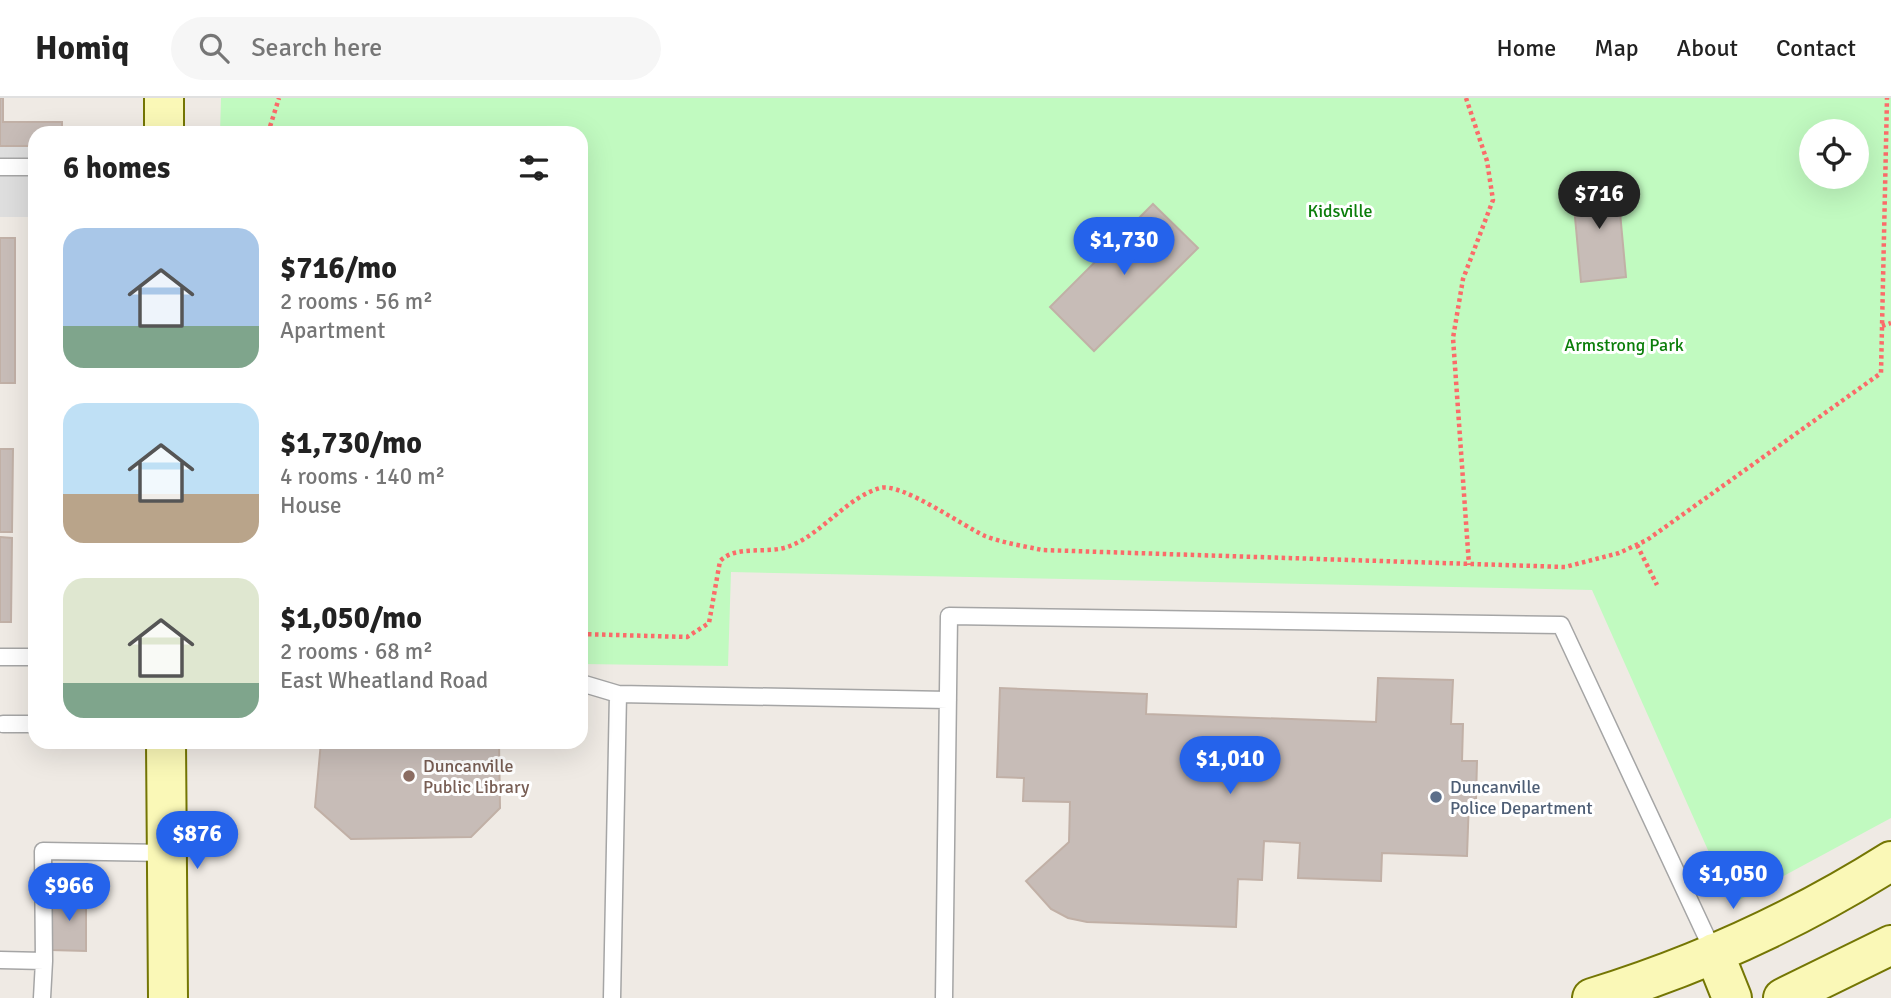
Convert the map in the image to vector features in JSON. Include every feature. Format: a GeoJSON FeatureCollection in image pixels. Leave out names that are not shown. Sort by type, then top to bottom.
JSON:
{"type":"FeatureCollection","features":[{"type":"Feature","properties":{"kind":"main road"},"geometry":{"type":"LineString","coordinates":[[164,98],[164,126]]}},
{"type":"Feature","properties":{"kind":"main road"},"geometry":{"type":"LineString","coordinates":[[166,749],[168,998]]}},
{"type":"Feature","properties":{"kind":"main road"},"geometry":{"type":"LineString","coordinates":[[1592,998],[1647,981],[1802,913],[1891,861]]}},
{"type":"Feature","properties":{"kind":"main road"},"geometry":{"type":"LineString","coordinates":[[1783,998],[1891,945]]}},
{"type":"Feature","properties":{"kind":"main road"},"geometry":{"type":"LineString","coordinates":[[1714,953],[1732,998]]}},
{"type":"Feature","properties":{"kind":"lane"},"geometry":{"type":"LineString","coordinates":[[0,167],[28,167]]}},
{"type":"Feature","properties":{"kind":"lane"},"geometry":{"type":"LineString","coordinates":[[944,998],[949,616],[1561,625],[1714,953]]}},
{"type":"Feature","properties":{"kind":"lane"},"geometry":{"type":"LineString","coordinates":[[0,657],[28,657]]}},
{"type":"Feature","properties":{"kind":"lane"},"geometry":{"type":"LineString","coordinates":[[588,685],[618,694],[948,700]]}},
{"type":"Feature","properties":{"kind":"lane"},"geometry":{"type":"LineString","coordinates":[[612,998],[618,694]]}},
{"type":"Feature","properties":{"kind":"lane"},"geometry":{"type":"LineString","coordinates":[[3,724],[28,724]]}},
{"type":"Feature","properties":{"kind":"lane"},"geometry":{"type":"LineString","coordinates":[[42,998],[43,851],[167,853]]}},
{"type":"Feature","properties":{"kind":"lane"},"geometry":{"type":"LineString","coordinates":[[0,960],[44,961]]}},
{"type":"Feature","properties":{"kind":"path"},"geometry":{"type":"LineString","coordinates":[[270,126],[279,98]]}},
{"type":"Feature","properties":{"kind":"path"},"geometry":{"type":"LineString","coordinates":[[1466,98],[1487,161],[1493,200],[1463,279],[1452,338],[1469,565]]}},
{"type":"Feature","properties":{"kind":"path"},"geometry":{"type":"LineString","coordinates":[[588,634],[687,637],[696,634],[709,623],[720,561],[726,555],[781,550],[800,542],[868,493],[883,487],[913,496],[986,536],[1042,550],[1565,567],[1606,557],[1637,545],[1881,373],[1887,98]]}},
{"type":"Feature","properties":{"kind":"path"},"geometry":{"type":"LineString","coordinates":[[1882,326],[1891,323]]}},
{"type":"Feature","properties":{"kind":"path"},"geometry":{"type":"LineString","coordinates":[[1637,545],[1657,585]]}},
{"type":"Feature","properties":{"kind":"green space","name":"Armstrong Park"},"geometry":{"type":"Polygon","coordinates":[[[221,98],[1891,98],[1891,818],[1732,904],[1592,590],[731,572],[728,666],[588,664],[588,126],[220,126],[221,98]]]}},
{"type":"Feature","properties":{"kind":"shaded area"},"geometry":{"type":"Polygon","coordinates":[[[0,124],[56,126],[28,126],[28,217],[0,217],[0,124]]]}},
{"type":"Feature","properties":{"kind":"building"},"geometry":{"type":"Polygon","coordinates":[[[0,98],[3,98],[3,122],[62,122],[62,126],[28,126],[28,146],[0,146],[0,98]]]}},
{"type":"Feature","properties":{"kind":"building"},"geometry":{"type":"Polygon","coordinates":[[[1617,180],[1626,277],[1581,282],[1572,185],[1617,180]]]}},
{"type":"Feature","properties":{"kind":"building"},"geometry":{"type":"Polygon","coordinates":[[[1153,204],[1198,248],[1094,351],[1050,307],[1153,204]]]}},
{"type":"Feature","properties":{"kind":"building"},"geometry":{"type":"Polygon","coordinates":[[[0,238],[15,238],[15,383],[0,383],[0,238]]]}},
{"type":"Feature","properties":{"kind":"building"},"geometry":{"type":"Polygon","coordinates":[[[0,449],[13,449],[12,532],[0,532],[0,449]]]}},
{"type":"Feature","properties":{"kind":"building"},"geometry":{"type":"Polygon","coordinates":[[[0,537],[12,538],[11,622],[0,622],[0,537]]]}},
{"type":"Feature","properties":{"kind":"building"},"geometry":{"type":"Polygon","coordinates":[[[1378,678],[1453,680],[1451,724],[1463,724],[1462,761],[1477,761],[1476,799],[1469,799],[1467,856],[1382,853],[1381,881],[1298,878],[1300,843],[1264,841],[1262,880],[1238,879],[1236,927],[1087,922],[1068,918],[1051,909],[1026,881],[1069,842],[1070,802],[1023,801],[1024,778],[997,777],[1000,688],[1147,694],[1146,714],[1376,722],[1378,678]]]}},
{"type":"Feature","properties":{"kind":"building","name":"Duncanville Public Library"},"geometry":{"type":"Polygon","coordinates":[[[320,749],[499,749],[500,808],[471,837],[351,839],[315,807],[320,749]]]}},
{"type":"Feature","properties":{"kind":"building"},"geometry":{"type":"Polygon","coordinates":[[[52,896],[86,896],[86,951],[51,950],[52,896]]]}},
{"type":"Feature","properties":{"kind":"place","name":"Duncanville Public Library"},"geometry":{"type":"Point","coordinates":[409,776]}},
{"type":"Feature","properties":{"kind":"place","name":"Duncanville Police Department"},"geometry":{"type":"Point","coordinates":[1436,797]}},
{"type":"Feature","properties":{"kind":"park label","name":"Kidsville"},"geometry":{"type":"Point","coordinates":[1340,211]}}]}
